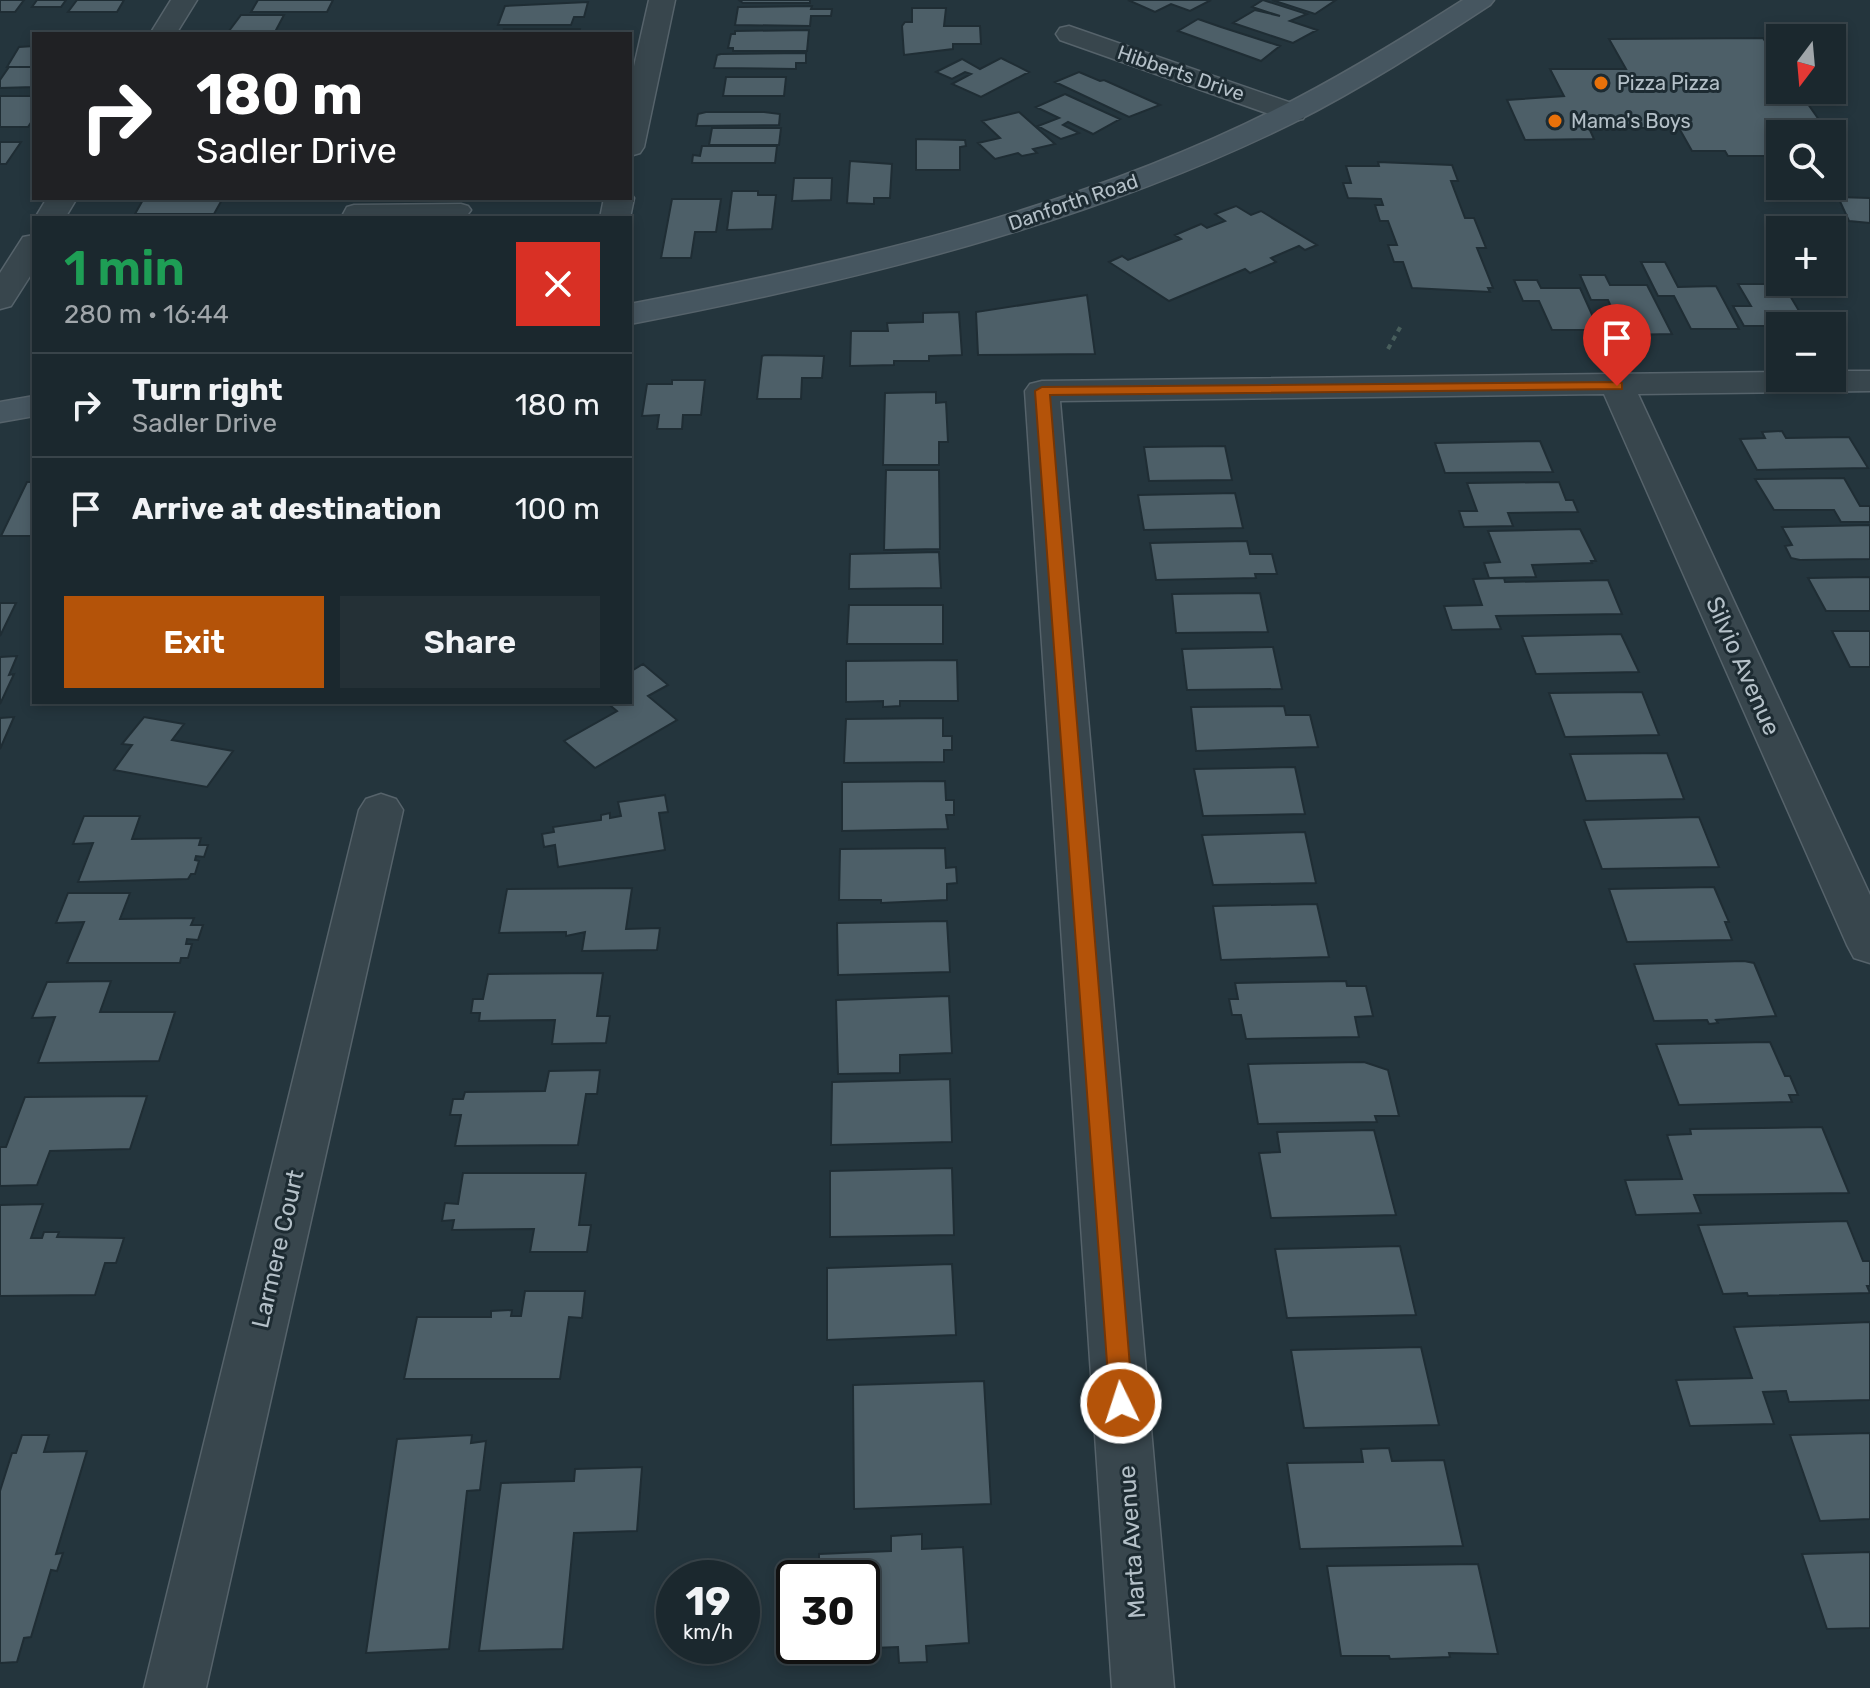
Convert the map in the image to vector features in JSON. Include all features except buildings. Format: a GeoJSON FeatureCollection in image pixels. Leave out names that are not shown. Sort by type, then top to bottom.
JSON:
{"type":"FeatureCollection","features":[{"type":"Feature","properties":{"kind":"main road","name":"Danforth Road"},"geometry":{"type":"LineString","coordinates":[[632,314],[762,291],[908,255],[1043,215],[1185,162],[1293,113],[1365,75],[1481,0]]}},
{"type":"Feature","properties":{"kind":"main road"},"geometry":{"type":"LineString","coordinates":[[0,412],[32,406]]}},
{"type":"Feature","properties":{"kind":"street"},"geometry":{"type":"LineString","coordinates":[[164,32],[184,0]]}},
{"type":"Feature","properties":{"kind":"street"},"geometry":{"type":"LineString","coordinates":[[632,138],[662,0]]}},
{"type":"Feature","properties":{"kind":"street","name":"Hibberts Drive"},"geometry":{"type":"LineString","coordinates":[[1069,34],[1293,113]]}},
{"type":"Feature","properties":{"kind":"street"},"geometry":{"type":"LineString","coordinates":[[0,299],[32,247]]}},
{"type":"Feature","properties":{"kind":"street"},"geometry":{"type":"LineString","coordinates":[[1617,386],[1870,381]]}},
{"type":"Feature","properties":{"kind":"street","name":"Marta Avenue"},"geometry":{"type":"LineString","coordinates":[[1143,1688],[1042,391],[1617,386]]}},
{"type":"Feature","properties":{"kind":"street","name":"Silvio Avenue"},"geometry":{"type":"LineString","coordinates":[[1617,386],[1870,945]]}},
{"type":"Feature","properties":{"kind":"street","name":"Larmere Court"},"geometry":{"type":"LineString","coordinates":[[175,1688],[381,810]]}},
{"type":"Feature","properties":{"kind":"lane"},"geometry":{"type":"LineString","coordinates":[[352,216],[354,211],[461,210]]}},
{"type":"Feature","properties":{"kind":"place","name":"Pizza Pizza"},"geometry":{"type":"Point","coordinates":[1601,83]}},
{"type":"Feature","properties":{"kind":"place","name":"Mama's Boys"},"geometry":{"type":"Point","coordinates":[1555,121]}},
{"type":"Feature","properties":{"kind":"route"},"geometry":{"type":"LineString","coordinates":[[1121,1403],[1042,391],[1617,386]]}}]}
